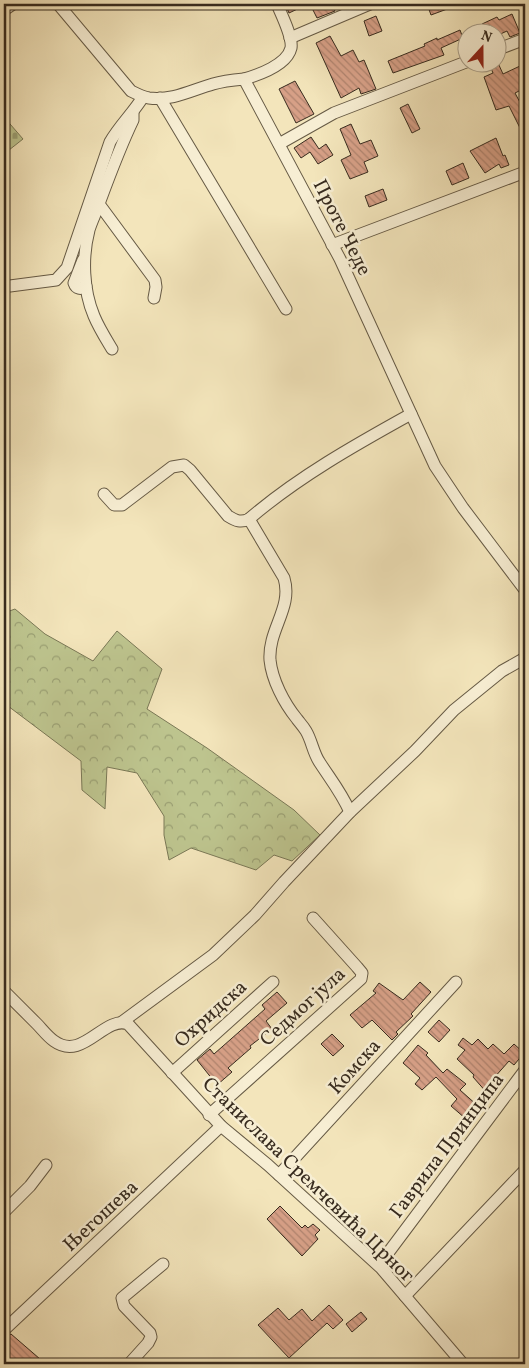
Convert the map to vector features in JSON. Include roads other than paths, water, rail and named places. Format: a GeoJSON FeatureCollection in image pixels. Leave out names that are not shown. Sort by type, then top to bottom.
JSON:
{"type":"FeatureCollection","features":[{"type":"Feature","properties":{"kind":"street"},"geometry":{"type":"LineString","coordinates":[[4,10],[13,4]]}},
{"type":"Feature","properties":{"kind":"street"},"geometry":{"type":"LineString","coordinates":[[58,4],[131,91],[143,97],[160,98],[175,97],[228,80],[244,79],[260,74],[285,59],[291,48],[290,38],[277,4]]}},
{"type":"Feature","properties":{"kind":"street"},"geometry":{"type":"LineString","coordinates":[[290,38],[370,4]]}},
{"type":"Feature","properties":{"kind":"street"},"geometry":{"type":"LineString","coordinates":[[506,46],[525,39]]}},
{"type":"Feature","properties":{"kind":"street"},"geometry":{"type":"LineString","coordinates":[[279,144],[334,113],[456,66]]}},
{"type":"Feature","properties":{"kind":"street","name":"Проте Чеде"},"geometry":{"type":"LineString","coordinates":[[244,79],[332,245],[435,466],[463,508],[525,590]]}},
{"type":"Feature","properties":{"kind":"street"},"geometry":{"type":"LineString","coordinates":[[10,286],[56,280],[64,273],[110,142],[143,97]]}},
{"type":"Feature","properties":{"kind":"street"},"geometry":{"type":"LineString","coordinates":[[160,98],[286,310]]}},
{"type":"Feature","properties":{"kind":"street"},"geometry":{"type":"LineString","coordinates":[[112,349],[94,316],[86,286],[78,288],[74,283],[85,256],[89,230],[112,167],[133,120],[133,113]]}},
{"type":"Feature","properties":{"kind":"street"},"geometry":{"type":"LineString","coordinates":[[332,245],[525,172]]}},
{"type":"Feature","properties":{"kind":"street"},"geometry":{"type":"LineString","coordinates":[[100,204],[155,280],[154,298]]}},
{"type":"Feature","properties":{"kind":"street"},"geometry":{"type":"LineString","coordinates":[[104,494],[114,504],[122,505],[172,467],[184,465],[228,516],[243,522],[334,458],[411,414]]}},
{"type":"Feature","properties":{"kind":"street"},"geometry":{"type":"LineString","coordinates":[[249,519],[284,578],[286,586],[287,600],[271,641],[270,660],[274,677],[287,704],[309,736],[320,764],[338,789],[350,812]]}},
{"type":"Feature","properties":{"kind":"street"},"geometry":{"type":"LineString","coordinates":[[4,991],[54,1042],[69,1046],[80,1045],[112,1025],[122,1022],[213,955],[255,915],[350,812],[415,751],[454,710],[502,671],[525,658]]}},
{"type":"Feature","properties":{"kind":"street","name":"Седмог јула"},"geometry":{"type":"LineString","coordinates":[[209,1115],[361,979],[362,973],[314,918]]}},
{"type":"Feature","properties":{"kind":"street","name":"Охридска"},"geometry":{"type":"LineString","coordinates":[[172,1073],[273,982]]}},
{"type":"Feature","properties":{"kind":"street","name":"Комска"},"geometry":{"type":"LineString","coordinates":[[279,1176],[456,982]]}},
{"type":"Feature","properties":{"kind":"street","name":"Станислава Сремчевића Црног"},"geometry":{"type":"LineString","coordinates":[[122,1022],[134,1029],[209,1115],[379,1265],[463,1364]]}},
{"type":"Feature","properties":{"kind":"street","name":"Гаврила Принципа"},"geometry":{"type":"LineString","coordinates":[[379,1265],[525,1070]]}},
{"type":"Feature","properties":{"kind":"street","name":"Његошева"},"geometry":{"type":"LineString","coordinates":[[4,1330],[221,1126]]}},
{"type":"Feature","properties":{"kind":"street"},"geometry":{"type":"LineString","coordinates":[[4,1212],[30,1186],[46,1165]]}},
{"type":"Feature","properties":{"kind":"street"},"geometry":{"type":"LineString","coordinates":[[405,1296],[525,1170]]}},
{"type":"Feature","properties":{"kind":"street"},"geometry":{"type":"LineString","coordinates":[[129,1364],[148,1344],[151,1337],[150,1333],[124,1306],[122,1298],[163,1264]]}}]}
